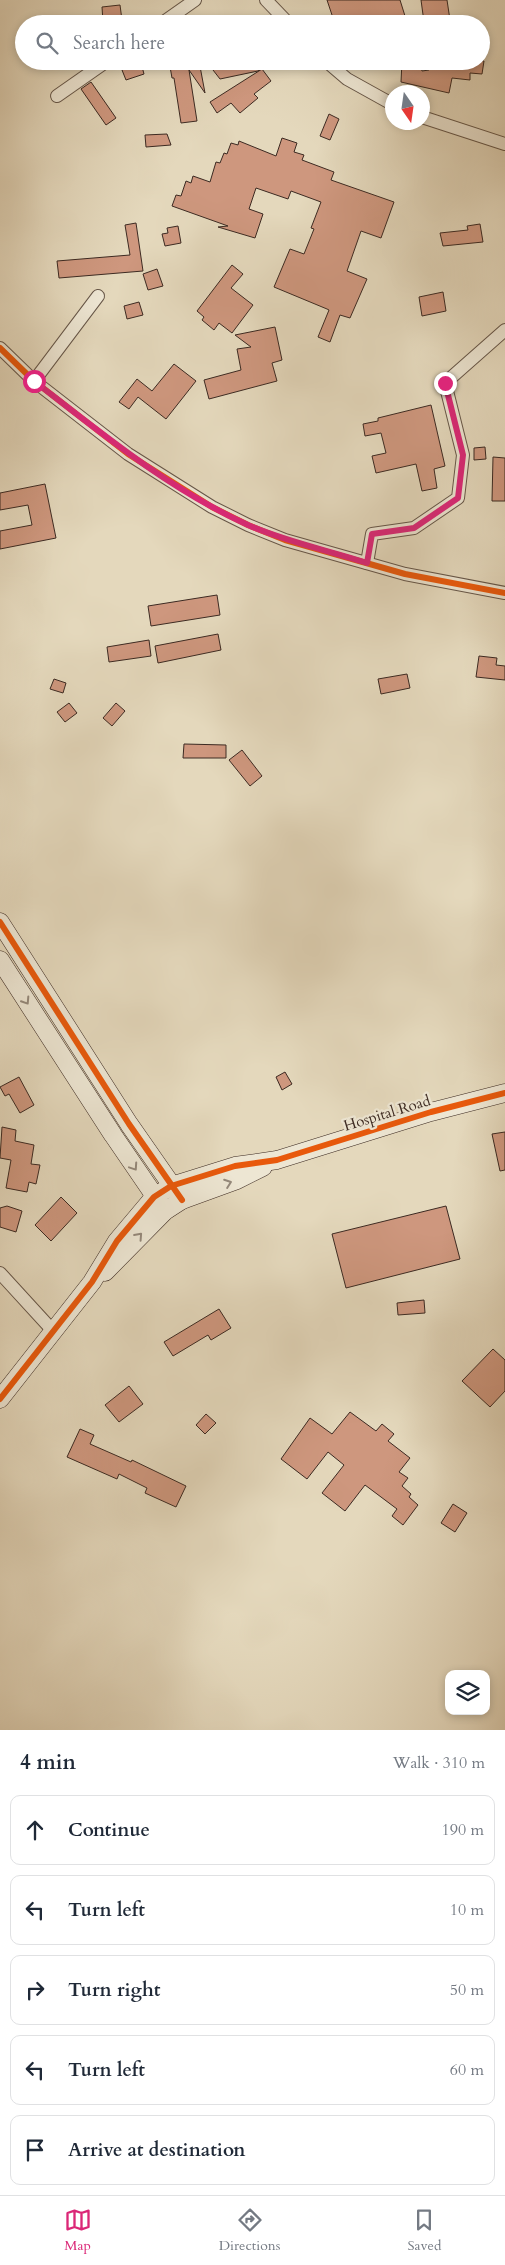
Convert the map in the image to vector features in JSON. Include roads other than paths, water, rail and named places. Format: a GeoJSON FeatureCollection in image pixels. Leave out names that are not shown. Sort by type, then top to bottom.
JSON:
{"type":"FeatureCollection","features":[{"type":"Feature","properties":{"kind":"street"},"geometry":{"type":"LineString","coordinates":[[174,15],[195,0]]}},
{"type":"Feature","properties":{"kind":"street"},"geometry":{"type":"LineString","coordinates":[[266,0],[280,15]]}},
{"type":"Feature","properties":{"kind":"street"},"geometry":{"type":"LineString","coordinates":[[58,96],[94,70]]}},
{"type":"Feature","properties":{"kind":"street"},"geometry":{"type":"LineString","coordinates":[[336,70],[347,79],[385,100]]}},
{"type":"Feature","properties":{"kind":"street"},"geometry":{"type":"LineString","coordinates":[[430,120],[505,144]]}},
{"type":"Feature","properties":{"kind":"street"},"geometry":{"type":"LineString","coordinates":[[34,381],[98,296]]}},
{"type":"Feature","properties":{"kind":"street"},"geometry":{"type":"LineString","coordinates":[[367,563],[372,534],[414,528],[458,498],[463,455],[445,383],[505,330]]}},
{"type":"Feature","properties":{"kind":"street"},"geometry":{"type":"LineString","coordinates":[[0,348],[34,381],[128,454],[212,507],[285,540],[448,583],[505,593]]}},
{"type":"Feature","properties":{"kind":"street"},"geometry":{"type":"LineString","coordinates":[[0,922],[129,1124],[182,1200]]}},
{"type":"Feature","properties":{"kind":"street"},"geometry":{"type":"LineString","coordinates":[[0,960],[113,1136],[165,1211]]}},
{"type":"Feature","properties":{"kind":"street","name":"Hospital Road"},"geometry":{"type":"LineString","coordinates":[[277,1160],[431,1112],[505,1093]]}},
{"type":"Feature","properties":{"kind":"street"},"geometry":{"type":"LineString","coordinates":[[113,1136],[129,1124]]}},
{"type":"Feature","properties":{"kind":"street"},"geometry":{"type":"LineString","coordinates":[[0,1399],[92,1282],[117,1241],[154,1196],[171,1186],[235,1166],[277,1160]]}},
{"type":"Feature","properties":{"kind":"street"},"geometry":{"type":"LineString","coordinates":[[92,1282],[112,1266],[165,1211],[182,1200],[237,1180],[277,1160]]}},
{"type":"Feature","properties":{"kind":"street"},"geometry":{"type":"LineString","coordinates":[[0,1273],[54,1332]]}}]}
